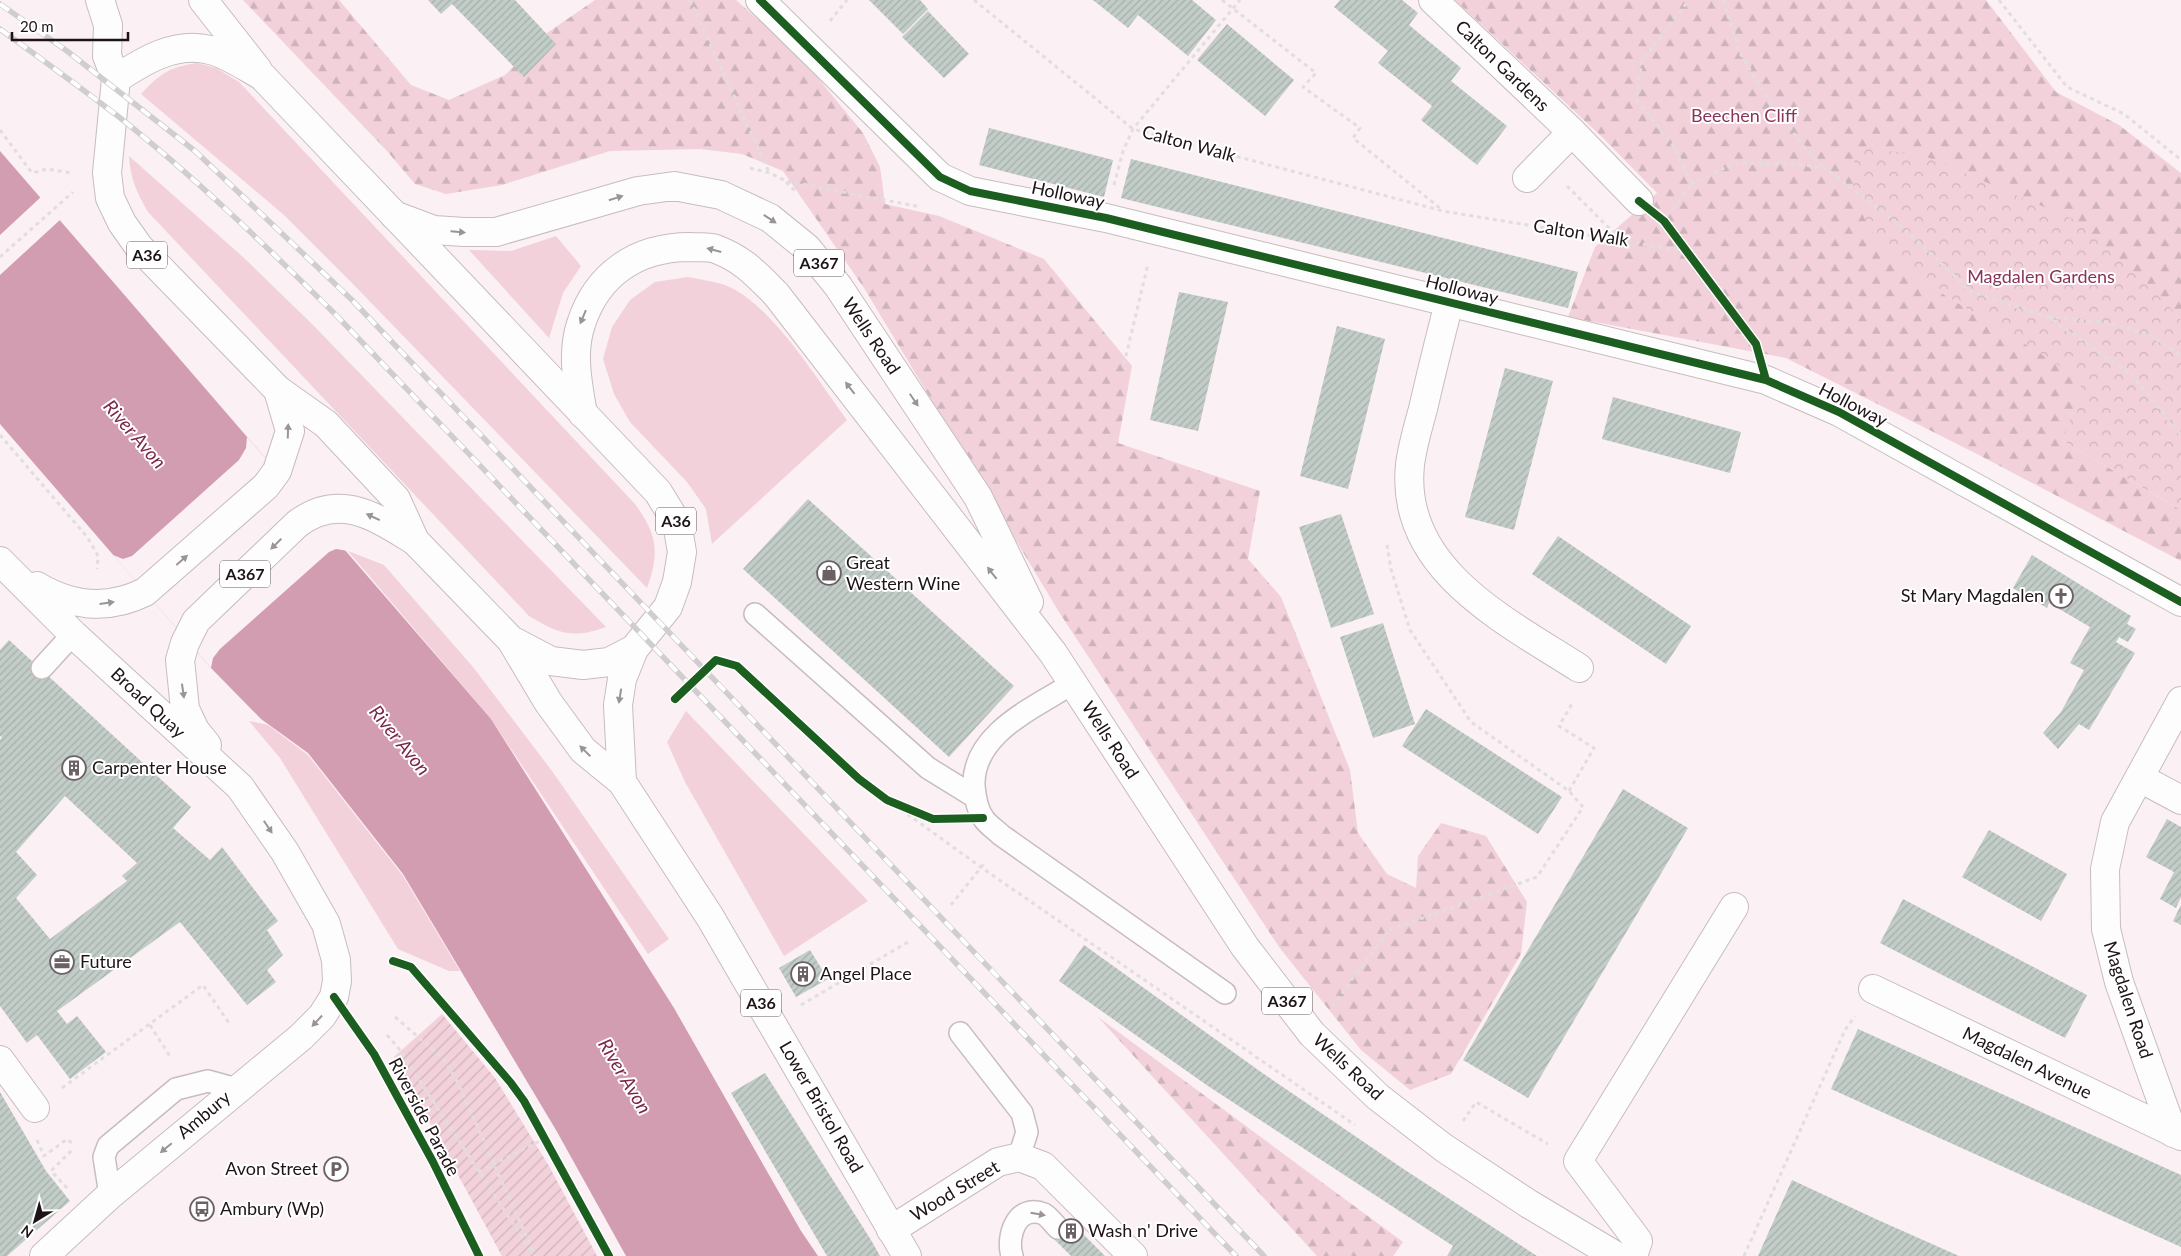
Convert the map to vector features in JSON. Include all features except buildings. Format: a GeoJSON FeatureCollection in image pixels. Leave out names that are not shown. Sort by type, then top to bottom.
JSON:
{"type":"FeatureCollection","features":[{"type":"Feature","properties":{"kind":"main road","name":"A36"},"geometry":{"type":"LineString","coordinates":[[100,0],[108,25],[107,56],[116,79],[107,173],[110,198],[122,222],[140,247],[278,390],[326,424],[396,499],[416,541],[511,640],[552,661],[583,665],[609,662],[634,649]]}},
{"type":"Feature","properties":{"kind":"main road","name":"A36"},"geometry":{"type":"LineString","coordinates":[[203,0],[262,76],[658,492],[677,522],[682,552],[677,582],[668,607],[634,649],[622,679],[618,705],[622,782]]}},
{"type":"Feature","properties":{"kind":"main road","name":"Holloway"},"geometry":{"type":"LineString","coordinates":[[760,0],[940,177],[970,191],[1106,218],[1766,380],[1839,412],[2181,602]]}},
{"type":"Feature","properties":{"kind":"main road","name":"Calton Gardens"},"geometry":{"type":"LineString","coordinates":[[1433,0],[1572,132],[1639,201]]}},
{"type":"Feature","properties":{"kind":"main road","name":"A36"},"geometry":{"type":"LineString","coordinates":[[116,79],[148,58],[184,48],[210,50],[262,76]]}},
{"type":"Feature","properties":{"kind":"main road"},"geometry":{"type":"LineString","coordinates":[[1527,178],[1572,132]]}},
{"type":"Feature","properties":{"kind":"main road","name":"Wells Road"},"geometry":{"type":"LineString","coordinates":[[394,214],[434,230],[496,232],[638,191],[674,186],[721,195],[770,218],[807,248],[838,286],[978,497],[1053,653]]}},
{"type":"Feature","properties":{"kind":"main road","name":"Wells Road"},"geometry":{"type":"LineString","coordinates":[[582,414],[575,361],[580,325],[591,299],[608,275],[638,256],[674,247],[714,248],[746,264],[776,294],[1053,653],[1245,947],[1312,1034],[1378,1097],[1444,1148],[1529,1204],[1616,1256]]}},
{"type":"Feature","properties":{"kind":"main road","name":"Holloway"},"geometry":{"type":"LineString","coordinates":[[1449,302],[1410,465],[1410,500],[1424,540],[1448,576],[1480,605],[1579,668]]}},
{"type":"Feature","properties":{"kind":"main road","name":"A367"},"geometry":{"type":"LineString","coordinates":[[0,561],[40,588],[39,586],[75,602],[90,606],[129,600],[145,592],[266,486],[277,471],[290,431],[278,390]]}},
{"type":"Feature","properties":{"kind":"main road","name":"A367"},"geometry":{"type":"LineString","coordinates":[[240,787],[195,730],[185,709],[180,668],[185,643],[196,621],[297,524],[314,513],[351,509],[372,515],[416,541]]}},
{"type":"Feature","properties":{"kind":"main road","name":"Broad Quay"},"geometry":{"type":"LineString","coordinates":[[0,561],[73,634],[240,787],[285,852],[326,924],[336,960]]}},
{"type":"Feature","properties":{"kind":"main road","name":"Lower Bristol Road"},"geometry":{"type":"LineString","coordinates":[[511,640],[548,702],[582,750],[622,782],[715,925],[907,1256]]}},
{"type":"Feature","properties":{"kind":"main road","name":"Magdalen Road"},"geometry":{"type":"LineString","coordinates":[[2177,1134],[2120,982],[2106,929],[2105,869],[2114,822],[2181,701]]}},
{"type":"Feature","properties":{"kind":"main road"},"geometry":{"type":"LineString","coordinates":[[2140,778],[2181,800]]}},
{"type":"Feature","properties":{"kind":"main road"},"geometry":{"type":"LineString","coordinates":[[1633,1256],[1638,1241],[1578,1161],[1734,907]]}},
{"type":"Feature","properties":{"kind":"main road","name":"Ambury"},"geometry":{"type":"LineString","coordinates":[[44,1256],[110,1195],[301,1037],[322,1016],[334,998],[337,981],[336,960]]}},
{"type":"Feature","properties":{"kind":"main road","name":"Magdalen Avenue"},"geometry":{"type":"LineString","coordinates":[[1873,989],[2177,1134]]}},
{"type":"Feature","properties":{"kind":"main road"},"geometry":{"type":"LineString","coordinates":[[0,1060],[35,1108]]}},
{"type":"Feature","properties":{"kind":"main road","name":"Wood Street"},"geometry":{"type":"LineString","coordinates":[[892,1230],[998,1162],[1019,1157],[1043,1166],[1133,1256]]}},
{"type":"Feature","properties":{"kind":"lane"},"geometry":{"type":"LineString","coordinates":[[754,614],[928,768],[975,797]]}},
{"type":"Feature","properties":{"kind":"lane"},"geometry":{"type":"LineString","coordinates":[[42,668],[73,634]]}},
{"type":"Feature","properties":{"kind":"lane"},"geometry":{"type":"LineString","coordinates":[[1073,684],[1003,728],[985,748],[974,774],[975,797],[984,818],[1001,834],[1225,993]]}},
{"type":"Feature","properties":{"kind":"lane"},"geometry":{"type":"LineString","coordinates":[[960,1033],[1022,1113],[1027,1132],[1019,1157]]}},
{"type":"Feature","properties":{"kind":"lane"},"geometry":{"type":"LineString","coordinates":[[110,1195],[104,1157],[108,1146],[176,1089],[208,1081],[236,1089]]}},
{"type":"Feature","properties":{"kind":"lane"},"geometry":{"type":"LineString","coordinates":[[1012,1256],[1009,1240],[1013,1227],[1021,1216],[1031,1212],[1045,1214],[1058,1228]]}},
{"type":"Feature","properties":{"kind":"path"},"geometry":{"type":"LineString","coordinates":[[690,0],[770,173]]}},
{"type":"Feature","properties":{"kind":"path"},"geometry":{"type":"LineString","coordinates":[[833,17],[847,0]]}},
{"type":"Feature","properties":{"kind":"path"},"geometry":{"type":"LineString","coordinates":[[1106,218],[1123,151],[1133,129],[1240,0]]}},
{"type":"Feature","properties":{"kind":"path"},"geometry":{"type":"LineString","coordinates":[[1689,0],[1642,61],[1636,99],[1674,147],[1692,184]]}},
{"type":"Feature","properties":{"kind":"path"},"geometry":{"type":"LineString","coordinates":[[1723,0],[1741,55],[1768,99],[1797,138],[1825,168],[1905,229],[1970,291],[2048,316],[2104,322],[2148,334],[2181,356]]}},
{"type":"Feature","properties":{"kind":"path"},"geometry":{"type":"LineString","coordinates":[[1999,0],[2067,87],[2124,114],[2181,160]]}},
{"type":"Feature","properties":{"kind":"path"},"geometry":{"type":"LineString","coordinates":[[0,130],[32,173],[47,169],[70,172]]}},
{"type":"Feature","properties":{"kind":"path"},"geometry":{"type":"LineString","coordinates":[[1672,210],[1692,184],[1735,163],[1795,164],[1825,168]]}},
{"type":"Feature","properties":{"kind":"path"},"geometry":{"type":"LineString","coordinates":[[740,166],[770,173],[786,181],[922,208]]}},
{"type":"Feature","properties":{"kind":"path"},"geometry":{"type":"LineString","coordinates":[[0,258],[73,192]]}},
{"type":"Feature","properties":{"kind":"path"},"geometry":{"type":"LineString","coordinates":[[1579,198],[1619,239]]}},
{"type":"Feature","properties":{"kind":"path"},"geometry":{"type":"LineString","coordinates":[[1679,240],[1695,260]]}},
{"type":"Feature","properties":{"kind":"path"},"geometry":{"type":"LineString","coordinates":[[1124,364],[1141,290]]}},
{"type":"Feature","properties":{"kind":"path"},"geometry":{"type":"LineString","coordinates":[[2048,316],[2131,374],[2181,435]]}},
{"type":"Feature","properties":{"kind":"path"},"geometry":{"type":"LineString","coordinates":[[0,435],[88,538],[98,556],[96,576]]}},
{"type":"Feature","properties":{"kind":"path"},"geometry":{"type":"LineString","coordinates":[[1338,998],[1389,930],[1537,877],[1583,807],[1569,790],[1471,722],[1410,630],[1391,569],[1387,543]]}},
{"type":"Feature","properties":{"kind":"path"},"geometry":{"type":"LineString","coordinates":[[716,660],[737,666],[859,779],[887,800],[933,819],[984,818]]}},
{"type":"Feature","properties":{"kind":"path"},"geometry":{"type":"LineString","coordinates":[[1562,722],[1559,726],[1594,748],[1569,790]]}},
{"type":"Feature","properties":{"kind":"path"},"geometry":{"type":"LineString","coordinates":[[950,906],[975,876]]}},
{"type":"Feature","properties":{"kind":"path"},"geometry":{"type":"LineString","coordinates":[[796,1008],[908,942]]}},
{"type":"Feature","properties":{"kind":"path"},"geometry":{"type":"LineString","coordinates":[[72,1194],[51,1171],[76,1146],[66,1139],[44,1156],[38,1143],[35,1108],[203,985],[231,1026]]}},
{"type":"Feature","properties":{"kind":"path"},"geometry":{"type":"LineString","coordinates":[[395,1017],[444,1059],[458,1083],[535,1256]]}},
{"type":"Feature","properties":{"kind":"path"},"geometry":{"type":"LineString","coordinates":[[150,1025],[174,1063]]}},
{"type":"Feature","properties":{"kind":"path"},"geometry":{"type":"LineString","coordinates":[[1744,1256],[1845,1030]]}},
{"type":"Feature","properties":{"kind":"path"},"geometry":{"type":"LineString","coordinates":[[387,1036],[399,1049],[478,1172],[535,1256]]}},
{"type":"Feature","properties":{"kind":"path"},"geometry":{"type":"LineString","coordinates":[[1444,1148],[1476,1102],[1578,1161]]}},
{"type":"Feature","properties":{"kind":"path"},"geometry":{"type":"LineString","coordinates":[[478,1172],[544,1135],[550,1147]]}},
{"type":"Feature","properties":{"kind":"green space"},"geometry":{"type":"Polygon","coordinates":[[[243,0],[339,0],[411,85],[449,100],[505,75],[547,33],[595,0],[736,0],[799,55],[863,133],[880,167],[885,204],[939,216],[1044,259],[1132,366],[1118,443],[1260,491],[1248,559],[1281,597],[1350,770],[1358,833],[1387,874],[1416,888],[1418,856],[1441,823],[1486,836],[1527,902],[1521,954],[1451,1074],[1410,1090],[1361,1050],[1279,947],[1059,612],[864,288],[783,171],[742,154],[700,149],[610,151],[502,185],[446,194],[415,184],[387,151],[243,0]]]}},
{"type":"Feature","properties":{"kind":"green space","name":"Beechen Cliff"},"geometry":{"type":"Polygon","coordinates":[[[1455,0],[1986,0],[2056,92],[2119,125],[2181,173],[2181,320],[2169,306],[1922,281],[2084,380],[2063,441],[2181,510],[2181,561],[1977,454],[1786,358],[1568,317],[1595,247],[1657,193],[1602,137],[1455,0]]]}},
{"type":"Feature","properties":{"kind":"green space"},"geometry":{"type":"Polygon","coordinates":[[[197,63],[216,68],[239,82],[635,504],[648,525],[654,544],[654,564],[647,588],[284,215],[141,94],[166,72],[197,63]]]}},
{"type":"Feature","properties":{"kind":"green space","name":"Magdalen Gardens"},"geometry":{"type":"Polygon","coordinates":[[[1855,147],[1922,155],[2077,221],[2169,306],[2181,320],[2181,510],[2063,441],[2083,380],[1922,281],[1869,230],[1853,191],[1855,147]]]}},
{"type":"Feature","properties":{"kind":"green space"},"geometry":{"type":"Polygon","coordinates":[[[129,156],[243,257],[311,323],[606,627],[584,633],[566,633],[549,627],[529,616],[148,212],[135,185],[129,156]]]}},
{"type":"Feature","properties":{"kind":"green space"},"geometry":{"type":"Polygon","coordinates":[[[556,236],[581,266],[563,293],[549,338],[469,250],[511,251],[556,236]]]}},
{"type":"Feature","properties":{"kind":"green space"},"geometry":{"type":"Polygon","coordinates":[[[688,277],[722,284],[740,293],[757,306],[775,323],[791,343],[847,420],[712,544],[706,509],[687,482],[630,422],[614,394],[603,359],[612,327],[630,300],[655,282],[688,277]]]}},
{"type":"Feature","properties":{"kind":"green space"},"geometry":{"type":"Polygon","coordinates":[[[348,551],[384,565],[473,667],[552,771],[669,939],[648,954],[491,719],[348,551]]]}},
{"type":"Feature","properties":{"kind":"green space"},"geometry":{"type":"Polygon","coordinates":[[[686,711],[868,901],[784,956],[685,782],[667,742],[686,711]]]}},
{"type":"Feature","properties":{"kind":"green space"},"geometry":{"type":"Polygon","coordinates":[[[249,721],[268,725],[308,755],[403,876],[460,971],[449,971],[398,949],[280,758],[249,721]]]}},
{"type":"Feature","properties":{"kind":"green space"},"geometry":{"type":"Polygon","coordinates":[[[442,1014],[495,1078],[549,1166],[597,1256],[502,1256],[394,1057],[442,1014]]]}},
{"type":"Feature","properties":{"kind":"green space"},"geometry":{"type":"Polygon","coordinates":[[[1098,1017],[1403,1242],[1393,1256],[1317,1256],[1098,1017]]]}},
{"type":"Feature","properties":{"kind":"water","name":"River Avon"},"geometry":{"type":"Polygon","coordinates":[[[0,151],[491,719],[674,1008],[801,1231],[818,1256],[626,1256],[556,1130],[403,874],[308,753],[261,719],[211,668],[0,424],[0,151]]]}},
{"type":"Feature","properties":{"kind":"pier"},"geometry":{"type":"Polygon","coordinates":[[[42,196],[61,219],[0,275],[0,235],[42,196]]]}},
{"type":"Feature","properties":{"kind":"pier"},"geometry":{"type":"Polygon","coordinates":[[[247,437],[348,551],[336,549],[329,552],[220,649],[213,658],[211,668],[113,555],[123,559],[132,556],[239,460],[246,448],[247,437]]]}},
{"type":"Feature","properties":{"kind":"railway"},"geometry":{"type":"LineString","coordinates":[[0,4],[67,51],[195,151],[352,300],[1264,1256]]}},
{"type":"Feature","properties":{"kind":"railway"},"geometry":{"type":"LineString","coordinates":[[0,29],[148,140],[258,239],[337,316],[1236,1256]]}},
{"type":"Feature","properties":{"kind":"cycle path"},"geometry":{"type":"LineString","coordinates":[[760,0],[940,177],[970,191],[1106,218],[1766,380],[1839,412],[2181,602]]}},
{"type":"Feature","properties":{"kind":"cycle path"},"geometry":{"type":"LineString","coordinates":[[1639,201],[1664,221],[1756,344],[1766,380]]}},
{"type":"Feature","properties":{"kind":"cycle path"},"geometry":{"type":"LineString","coordinates":[[675,699],[716,660],[737,666],[859,779],[887,800],[933,819],[983,818]]}},
{"type":"Feature","properties":{"kind":"cycle path"},"geometry":{"type":"LineString","coordinates":[[393,961],[411,967],[511,1083],[524,1101],[609,1256]]}},
{"type":"Feature","properties":{"kind":"cycle path","name":"Riverside Parade"},"geometry":{"type":"LineString","coordinates":[[334,997],[374,1054],[433,1162],[479,1256]]}},
{"type":"Feature","properties":{"kind":"place","name":"Great Western Wine"},"geometry":{"type":"Point","coordinates":[829,573]}},
{"type":"Feature","properties":{"kind":"place","name":"St Mary Magdalen"},"geometry":{"type":"Point","coordinates":[2061,596]}},
{"type":"Feature","properties":{"kind":"place","name":"Carpenter House"},"geometry":{"type":"Point","coordinates":[74,768]}},
{"type":"Feature","properties":{"kind":"place","name":"Future"},"geometry":{"type":"Point","coordinates":[62,962]}},
{"type":"Feature","properties":{"kind":"place","name":"Angel Place"},"geometry":{"type":"Point","coordinates":[803,974]}},
{"type":"Feature","properties":{"kind":"place","name":"Avon Street"},"geometry":{"type":"Point","coordinates":[336,1169]}},
{"type":"Feature","properties":{"kind":"place","name":"Ambury (Wp)"},"geometry":{"type":"Point","coordinates":[202,1209]}},
{"type":"Feature","properties":{"kind":"place","name":"Wash n' Drive"},"geometry":{"type":"Point","coordinates":[1071,1231]}}]}
